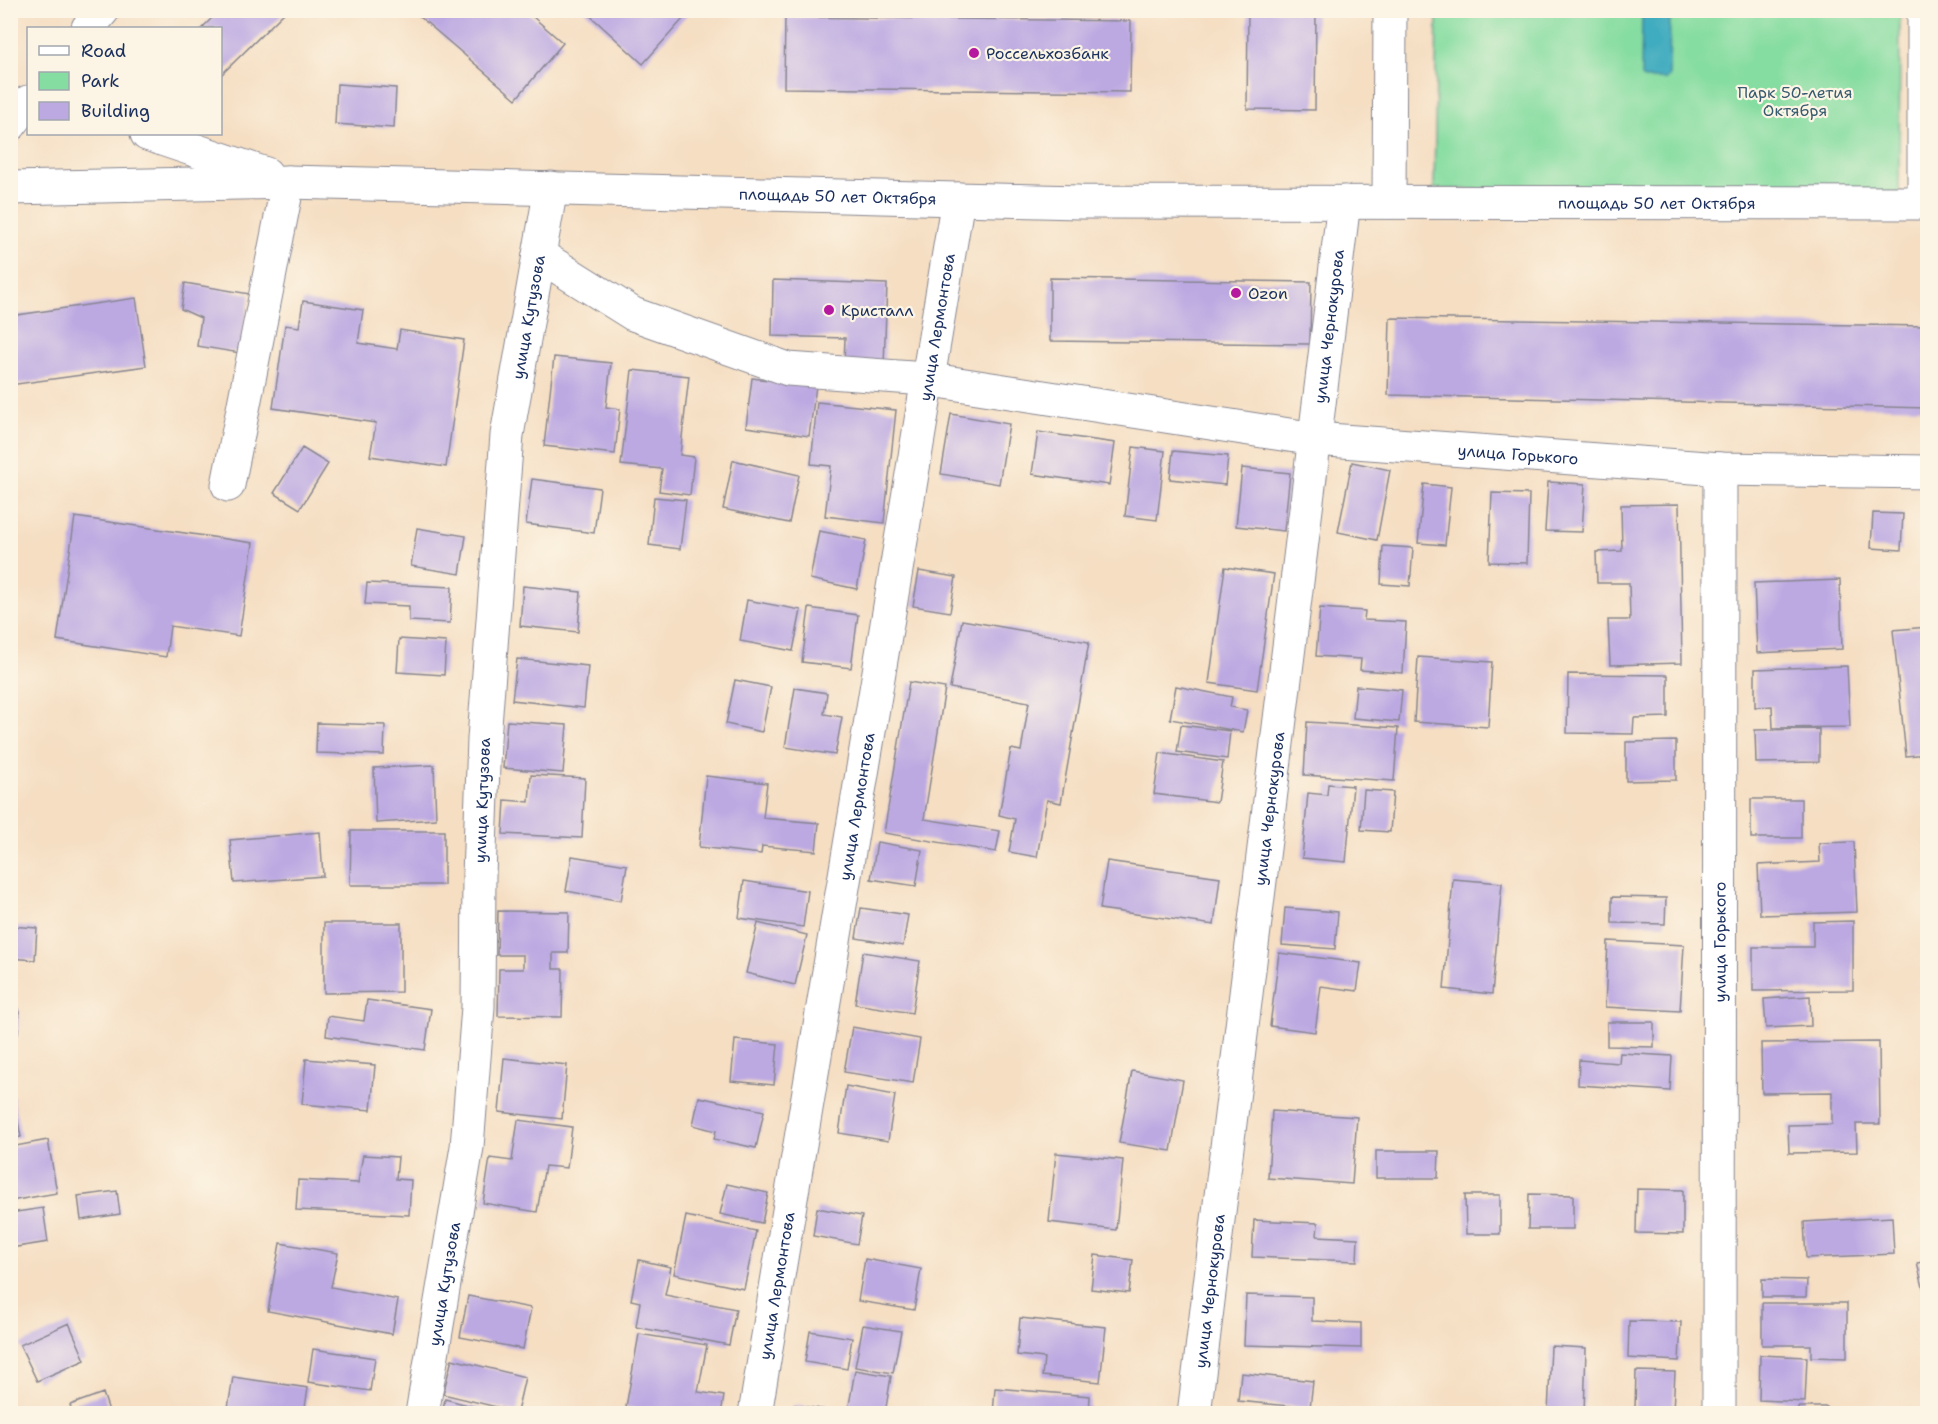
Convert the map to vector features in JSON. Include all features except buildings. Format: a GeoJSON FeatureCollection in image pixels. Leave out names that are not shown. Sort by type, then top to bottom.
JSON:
{"type":"FeatureCollection","features":[{"type":"Feature","properties":{"kind":"street"},"geometry":{"type":"LineString","coordinates":[[89,27],[103,10]]}},
{"type":"Feature","properties":{"kind":"street"},"geometry":{"type":"LineString","coordinates":[[1389,202],[1390,10]]}},
{"type":"Feature","properties":{"kind":"street","name":"площадь 50 лет Октября"},"geometry":{"type":"LineString","coordinates":[[288,182],[1079,202],[1926,203],[1924,10]]}},
{"type":"Feature","properties":{"kind":"street"},"geometry":{"type":"LineString","coordinates":[[10,125],[27,103]]}},
{"type":"Feature","properties":{"kind":"street"},"geometry":{"type":"LineString","coordinates":[[150,135],[288,182]]}},
{"type":"Feature","properties":{"kind":"street"},"geometry":{"type":"LineString","coordinates":[[10,188],[288,182]]}},
{"type":"Feature","properties":{"kind":"street"},"geometry":{"type":"LineString","coordinates":[[228,485],[288,182]]}},
{"type":"Feature","properties":{"kind":"street","name":"улица Кутузова"},"geometry":{"type":"LineString","coordinates":[[422,1413],[467,1147],[478,1007],[479,876],[484,739],[507,435],[551,188]]}},
{"type":"Feature","properties":{"kind":"street","name":"улица Лермонтова"},"geometry":{"type":"LineString","coordinates":[[755,1413],[957,199]]}},
{"type":"Feature","properties":{"kind":"street","name":"улица Чернокурова"},"geometry":{"type":"LineString","coordinates":[[1194,1413],[1344,202]]}},
{"type":"Feature","properties":{"kind":"street","name":"улица Горького"},"geometry":{"type":"LineString","coordinates":[[539,255],[633,314],[788,369],[927,379],[1315,439],[1720,469],[1928,472]]}},
{"type":"Feature","properties":{"kind":"street","name":"улица Горького"},"geometry":{"type":"LineString","coordinates":[[1719,1413],[1720,469]]}},
{"type":"Feature","properties":{"kind":"green space","name":"Парк 50-летия Октября"},"geometry":{"type":"Polygon","coordinates":[[[1437,11],[1900,11],[1899,194],[1434,189],[1437,11]]]}},
{"type":"Feature","properties":{"kind":"water"},"geometry":{"type":"Polygon","coordinates":[[[1642,11],[1670,11],[1669,77],[1666,79],[1641,77],[1642,11]]]}},
{"type":"Feature","properties":{"kind":"place","name":"Россельхозбанк"},"geometry":{"type":"Point","coordinates":[974,53]}},
{"type":"Feature","properties":{"kind":"place","name":"Ozon"},"geometry":{"type":"Point","coordinates":[1236,293]}},
{"type":"Feature","properties":{"kind":"place","name":"Кристалл"},"geometry":{"type":"Point","coordinates":[829,310]}}]}
